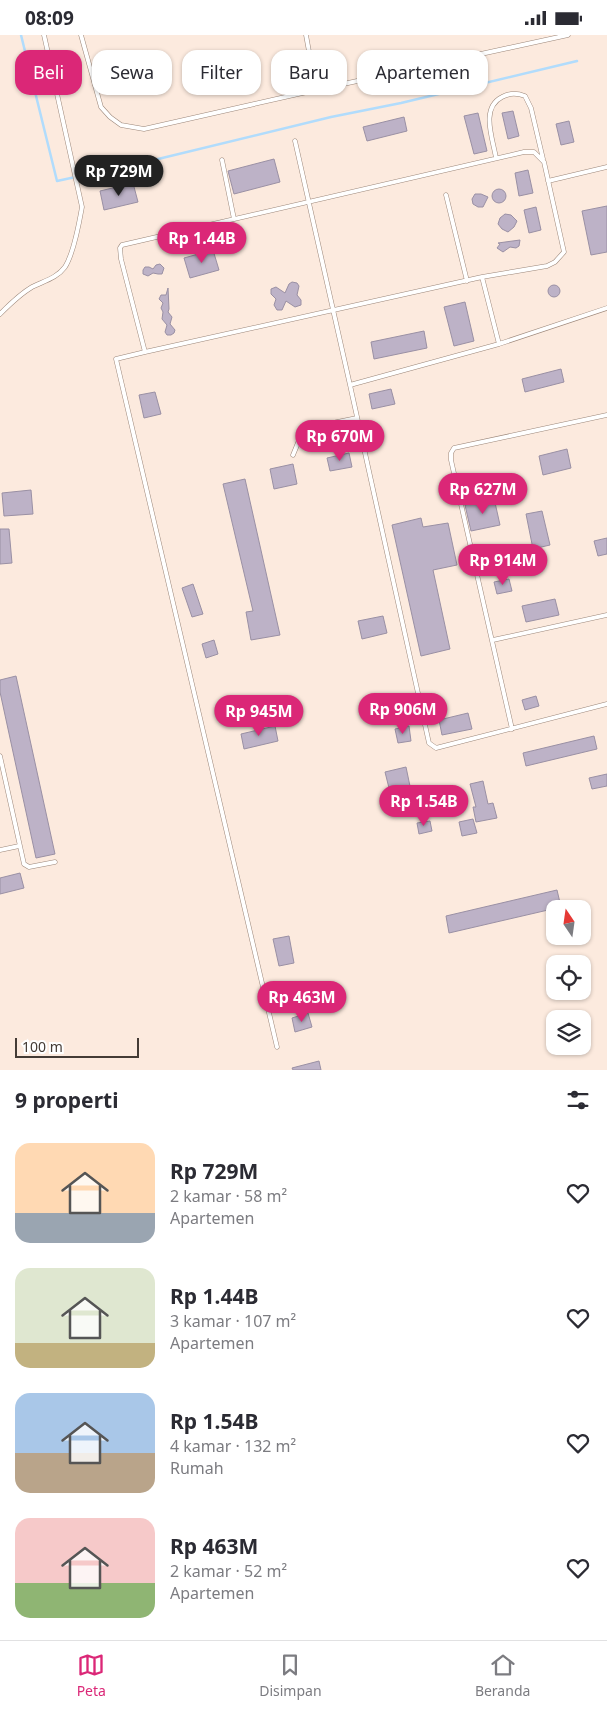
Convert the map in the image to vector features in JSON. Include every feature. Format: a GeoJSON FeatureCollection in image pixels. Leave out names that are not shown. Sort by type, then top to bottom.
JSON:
{"type":"FeatureCollection","features":[{"type":"Feature","properties":{"kind":"lane"},"geometry":{"type":"LineString","coordinates":[[0,315],[16,298],[52,278],[65,267],[78,231],[82,207],[44,35]]}},
{"type":"Feature","properties":{"kind":"lane"},"geometry":{"type":"LineString","coordinates":[[81,35],[101,107],[121,125],[144,129],[294,95]]}},
{"type":"Feature","properties":{"kind":"lane"},"geometry":{"type":"LineString","coordinates":[[306,35],[309,50]]}},
{"type":"Feature","properties":{"kind":"lane"},"geometry":{"type":"LineString","coordinates":[[347,83],[568,35]]}},
{"type":"Feature","properties":{"kind":"lane"},"geometry":{"type":"LineString","coordinates":[[277,1047],[116,359],[482,277],[547,266],[560,259],[564,252],[531,108],[525,96],[518,93],[506,94],[496,99],[490,108],[489,117],[496,158]]}},
{"type":"Feature","properties":{"kind":"lane"},"geometry":{"type":"LineString","coordinates":[[295,141],[429,743],[436,748],[607,704]]}},
{"type":"Feature","properties":{"kind":"lane"},"geometry":{"type":"LineString","coordinates":[[145,352],[121,259],[120,248],[122,245],[524,152],[534,152],[544,162]]}},
{"type":"Feature","properties":{"kind":"lane"},"geometry":{"type":"LineString","coordinates":[[222,160],[234,219]]}},
{"type":"Feature","properties":{"kind":"lane"},"geometry":{"type":"LineString","coordinates":[[548,181],[607,167]]}},
{"type":"Feature","properties":{"kind":"lane"},"geometry":{"type":"LineString","coordinates":[[446,195],[466,281]]}},
{"type":"Feature","properties":{"kind":"lane"},"geometry":{"type":"LineString","coordinates":[[482,277],[500,344]]}},
{"type":"Feature","properties":{"kind":"lane"},"geometry":{"type":"LineString","coordinates":[[350,385],[500,344],[607,307]]}},
{"type":"Feature","properties":{"kind":"lane"},"geometry":{"type":"LineString","coordinates":[[512,729],[493,640],[466,531],[451,453],[454,448],[607,415]]}},
{"type":"Feature","properties":{"kind":"lane"},"geometry":{"type":"LineString","coordinates":[[293,455],[302,433],[308,428],[357,419]]}},
{"type":"Feature","properties":{"kind":"lane"},"geometry":{"type":"LineString","coordinates":[[493,640],[607,615]]}},
{"type":"Feature","properties":{"kind":"lane"},"geometry":{"type":"LineString","coordinates":[[0,756],[24,864],[29,867],[55,862]]}},
{"type":"Feature","properties":{"kind":"lane"},"geometry":{"type":"LineString","coordinates":[[0,850],[19,846]]}},
{"type":"Feature","properties":{"kind":"building"},"geometry":{"type":"Polygon","coordinates":[[[513,111],[519,136],[508,139],[502,113],[513,111]]]}},
{"type":"Feature","properties":{"kind":"building"},"geometry":{"type":"Polygon","coordinates":[[[478,113],[487,151],[474,154],[464,116],[478,113]]]}},
{"type":"Feature","properties":{"kind":"building"},"geometry":{"type":"Polygon","coordinates":[[[404,117],[407,131],[367,141],[363,127],[404,117]]]}},
{"type":"Feature","properties":{"kind":"building"},"geometry":{"type":"Polygon","coordinates":[[[569,121],[574,142],[561,145],[556,124],[569,121]]]}},
{"type":"Feature","properties":{"kind":"building"},"geometry":{"type":"Polygon","coordinates":[[[274,159],[280,182],[234,194],[228,171],[274,159]]]}},
{"type":"Feature","properties":{"kind":"building"},"geometry":{"type":"Polygon","coordinates":[[[528,170],[533,193],[519,196],[515,173],[528,170]]]}},
{"type":"Feature","properties":{"kind":"building"},"geometry":{"type":"Polygon","coordinates":[[[133,183],[138,202],[104,210],[100,191],[133,183]]]}},
{"type":"Feature","properties":{"kind":"building"},"geometry":{"type":"Polygon","coordinates":[[[496,189],[502,189],[506,196],[502,203],[496,203],[492,199],[492,193],[496,189]]]}},
{"type":"Feature","properties":{"kind":"building"},"geometry":{"type":"Polygon","coordinates":[[[475,194],[488,197],[483,207],[473,204],[472,199],[475,194]]]}},
{"type":"Feature","properties":{"kind":"building"},"geometry":{"type":"Polygon","coordinates":[[[607,206],[607,252],[591,255],[582,211],[607,206]]]}},
{"type":"Feature","properties":{"kind":"building"},"geometry":{"type":"Polygon","coordinates":[[[536,207],[541,230],[529,233],[524,210],[536,207]]]}},
{"type":"Feature","properties":{"kind":"building"},"geometry":{"type":"Polygon","coordinates":[[[505,214],[511,215],[517,221],[508,232],[498,224],[500,218],[505,214]]]}},
{"type":"Feature","properties":{"kind":"building"},"geometry":{"type":"Polygon","coordinates":[[[520,240],[519,246],[516,248],[510,247],[503,252],[497,248],[500,244],[498,243],[520,240]]]}},
{"type":"Feature","properties":{"kind":"building"},"geometry":{"type":"Polygon","coordinates":[[[213,250],[219,270],[190,278],[184,258],[213,250]]]}},
{"type":"Feature","properties":{"kind":"building"},"geometry":{"type":"Polygon","coordinates":[[[160,264],[164,268],[162,274],[153,273],[148,276],[143,274],[145,267],[153,269],[156,265],[160,264]]]}},
{"type":"Feature","properties":{"kind":"building"},"geometry":{"type":"Polygon","coordinates":[[[292,282],[297,283],[299,286],[297,295],[301,300],[301,305],[295,307],[286,301],[282,310],[277,310],[274,305],[276,299],[271,294],[271,289],[276,287],[285,293],[292,282]]]}},
{"type":"Feature","properties":{"kind":"building"},"geometry":{"type":"Polygon","coordinates":[[[556,285],[559,286],[559,296],[552,297],[549,296],[548,289],[549,286],[556,285]]]}},
{"type":"Feature","properties":{"kind":"building"},"geometry":{"type":"Polygon","coordinates":[[[168,288],[168,312],[172,317],[170,324],[175,330],[171,335],[167,335],[165,332],[167,325],[162,319],[163,312],[161,308],[163,303],[159,299],[161,295],[166,295],[168,288]]]}},
{"type":"Feature","properties":{"kind":"building"},"geometry":{"type":"Polygon","coordinates":[[[465,302],[474,341],[454,346],[444,307],[465,302]]]}},
{"type":"Feature","properties":{"kind":"building"},"geometry":{"type":"Polygon","coordinates":[[[424,331],[427,348],[374,359],[371,342],[424,331]]]}},
{"type":"Feature","properties":{"kind":"building"},"geometry":{"type":"Polygon","coordinates":[[[561,369],[564,382],[525,392],[522,379],[561,369]]]}},
{"type":"Feature","properties":{"kind":"building"},"geometry":{"type":"Polygon","coordinates":[[[391,389],[395,404],[372,409],[369,394],[391,389]]]}},
{"type":"Feature","properties":{"kind":"building"},"geometry":{"type":"Polygon","coordinates":[[[155,392],[161,414],[144,418],[139,395],[155,392]]]}},
{"type":"Feature","properties":{"kind":"building"},"geometry":{"type":"Polygon","coordinates":[[[567,449],[571,468],[543,475],[539,456],[567,449]]]}},
{"type":"Feature","properties":{"kind":"building"},"geometry":{"type":"Polygon","coordinates":[[[349,453],[352,467],[330,471],[327,458],[349,453]]]}},
{"type":"Feature","properties":{"kind":"building"},"geometry":{"type":"Polygon","coordinates":[[[293,464],[297,484],[274,489],[270,469],[293,464]]]}},
{"type":"Feature","properties":{"kind":"building"},"geometry":{"type":"Polygon","coordinates":[[[245,479],[280,635],[251,640],[246,612],[253,611],[223,484],[245,479]]]}},
{"type":"Feature","properties":{"kind":"building"},"geometry":{"type":"Polygon","coordinates":[[[31,490],[33,514],[4,516],[2,493],[31,490]]]}},
{"type":"Feature","properties":{"kind":"building"},"geometry":{"type":"Polygon","coordinates":[[[494,498],[500,525],[471,531],[465,505],[494,498]]]}},
{"type":"Feature","properties":{"kind":"building"},"geometry":{"type":"Polygon","coordinates":[[[542,511],[550,545],[533,549],[526,514],[542,511]]]}},
{"type":"Feature","properties":{"kind":"building"},"geometry":{"type":"Polygon","coordinates":[[[421,518],[423,527],[448,523],[457,565],[433,570],[450,649],[421,656],[392,525],[421,518]]]}},
{"type":"Feature","properties":{"kind":"building"},"geometry":{"type":"Polygon","coordinates":[[[0,529],[9,529],[12,563],[0,564],[0,529]]]}},
{"type":"Feature","properties":{"kind":"building"},"geometry":{"type":"Polygon","coordinates":[[[607,538],[607,554],[598,556],[594,541],[607,538]]]}},
{"type":"Feature","properties":{"kind":"building"},"geometry":{"type":"Polygon","coordinates":[[[509,579],[512,591],[497,594],[494,582],[509,579]]]}},
{"type":"Feature","properties":{"kind":"building"},"geometry":{"type":"Polygon","coordinates":[[[193,584],[203,614],[192,617],[182,588],[193,584]]]}},
{"type":"Feature","properties":{"kind":"building"},"geometry":{"type":"Polygon","coordinates":[[[555,599],[559,615],[526,622],[522,606],[555,599]]]}},
{"type":"Feature","properties":{"kind":"building"},"geometry":{"type":"Polygon","coordinates":[[[383,616],[387,633],[362,639],[358,621],[383,616]]]}},
{"type":"Feature","properties":{"kind":"building"},"geometry":{"type":"Polygon","coordinates":[[[214,640],[218,654],[206,658],[202,644],[214,640]]]}},
{"type":"Feature","properties":{"kind":"building"},"geometry":{"type":"Polygon","coordinates":[[[16,676],[55,854],[36,858],[0,692],[0,680],[16,676]]]}},
{"type":"Feature","properties":{"kind":"building"},"geometry":{"type":"Polygon","coordinates":[[[536,696],[539,706],[525,710],[522,700],[536,696]]]}},
{"type":"Feature","properties":{"kind":"building"},"geometry":{"type":"Polygon","coordinates":[[[468,713],[472,729],[442,735],[439,720],[468,713]]]}},
{"type":"Feature","properties":{"kind":"building"},"geometry":{"type":"Polygon","coordinates":[[[275,726],[278,741],[244,749],[241,734],[275,726]]]}},
{"type":"Feature","properties":{"kind":"building"},"geometry":{"type":"Polygon","coordinates":[[[409,726],[411,741],[398,743],[395,729],[409,726]]]}},
{"type":"Feature","properties":{"kind":"building"},"geometry":{"type":"Polygon","coordinates":[[[594,736],[597,749],[526,766],[523,753],[594,736]]]}},
{"type":"Feature","properties":{"kind":"building"},"geometry":{"type":"Polygon","coordinates":[[[406,767],[411,791],[391,796],[385,772],[406,767]]]}},
{"type":"Feature","properties":{"kind":"building"},"geometry":{"type":"Polygon","coordinates":[[[607,774],[607,786],[592,789],[589,778],[607,774]]]}},
{"type":"Feature","properties":{"kind":"building"},"geometry":{"type":"Polygon","coordinates":[[[483,781],[488,804],[493,803],[497,818],[476,822],[473,807],[476,807],[470,784],[483,781]]]}},
{"type":"Feature","properties":{"kind":"building"},"geometry":{"type":"Polygon","coordinates":[[[473,819],[477,833],[462,836],[459,822],[473,819]]]}},
{"type":"Feature","properties":{"kind":"building"},"geometry":{"type":"Polygon","coordinates":[[[430,821],[432,831],[419,834],[417,823],[430,821]]]}},
{"type":"Feature","properties":{"kind":"building"},"geometry":{"type":"Polygon","coordinates":[[[20,873],[24,888],[0,894],[0,878],[20,873]]]}},
{"type":"Feature","properties":{"kind":"building"},"geometry":{"type":"Polygon","coordinates":[[[557,890],[559,900],[546,900],[546,910],[449,933],[446,916],[557,890]]]}},
{"type":"Feature","properties":{"kind":"building"},"geometry":{"type":"Polygon","coordinates":[[[289,936],[294,963],[279,966],[273,939],[289,936]]]}},
{"type":"Feature","properties":{"kind":"building"},"geometry":{"type":"Polygon","coordinates":[[[308,1013],[312,1027],[295,1032],[292,1018],[308,1013]]]}},
{"type":"Feature","properties":{"kind":"building"},"geometry":{"type":"Polygon","coordinates":[[[319,1061],[321,1070],[293,1070],[292,1068],[319,1061]]]}},
{"type":"Feature","properties":{"kind":"waterway"},"geometry":{"type":"LineString","coordinates":[[21,35],[57,181],[577,61]]}}]}
